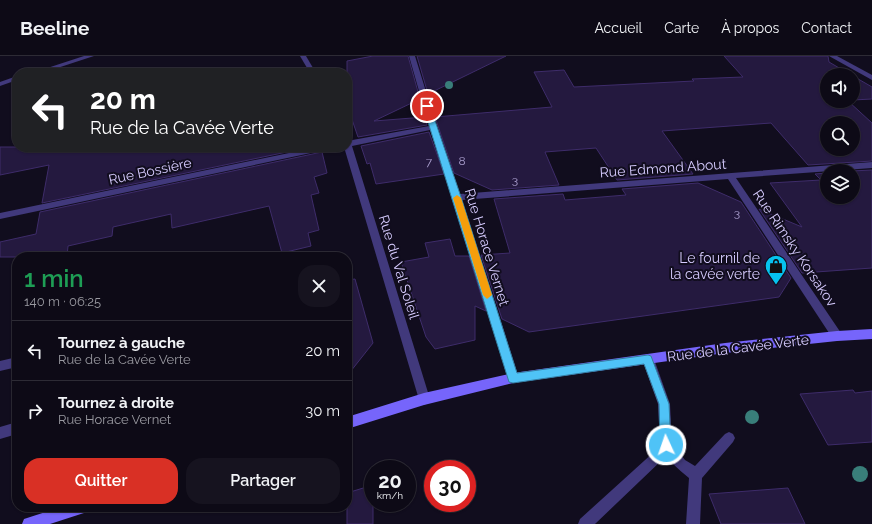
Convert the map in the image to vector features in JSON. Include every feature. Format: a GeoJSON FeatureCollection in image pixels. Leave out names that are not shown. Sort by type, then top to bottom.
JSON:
{"type":"FeatureCollection","features":[{"type":"Feature","properties":{"kind":"street"},"geometry":{"type":"LineString","coordinates":[[51,68],[91,56]]}},
{"type":"Feature","properties":{"kind":"street"},"geometry":{"type":"LineString","coordinates":[[303,56],[310,68]]}},
{"type":"Feature","properties":{"kind":"street","name":"Rue Horace Vernet"},"geometry":{"type":"LineString","coordinates":[[412,56],[433,127],[457,197],[513,378]]}},
{"type":"Feature","properties":{"kind":"street"},"geometry":{"type":"LineString","coordinates":[[832,56],[872,78]]}},
{"type":"Feature","properties":{"kind":"street"},"geometry":{"type":"LineString","coordinates":[[0,84],[12,80]]}},
{"type":"Feature","properties":{"kind":"street"},"geometry":{"type":"LineString","coordinates":[[352,143],[433,127]]}},
{"type":"Feature","properties":{"kind":"street","name":"Rue Bossière"},"geometry":{"type":"LineString","coordinates":[[0,216],[306,152]]}},
{"type":"Feature","properties":{"kind":"street","name":"Rue du Val Soleil"},"geometry":{"type":"LineString","coordinates":[[349,152],[424,399]]}},
{"type":"Feature","properties":{"kind":"street","name":"Rue Edmond About"},"geometry":{"type":"LineString","coordinates":[[457,197],[872,166]]}},
{"type":"Feature","properties":{"kind":"street","name":"Rue Rimsky Korsakov"},"geometry":{"type":"LineString","coordinates":[[730,176],[837,336]]}},
{"type":"Feature","properties":{"kind":"street","name":"Rue de la Cavée Verte"},"geometry":{"type":"LineString","coordinates":[[352,421],[424,399],[513,378],[725,348],[837,336],[872,334]]}},
{"type":"Feature","properties":{"kind":"street"},"geometry":{"type":"LineString","coordinates":[[648,359],[664,404],[666,445],[681,464],[696,475]]}},
{"type":"Feature","properties":{"kind":"street"},"geometry":{"type":"LineString","coordinates":[[0,366],[12,363]]}},
{"type":"Feature","properties":{"kind":"street"},"geometry":{"type":"LineString","coordinates":[[0,433],[12,429]]}},
{"type":"Feature","properties":{"kind":"street"},"geometry":{"type":"LineString","coordinates":[[693,524],[696,475],[729,438]]}},
{"type":"Feature","properties":{"kind":"street"},"geometry":{"type":"LineString","coordinates":[[585,524],[659,455],[666,445]]}},
{"type":"Feature","properties":{"kind":"street"},"geometry":{"type":"LineString","coordinates":[[29,524],[66,512]]}},
{"type":"Feature","properties":{"kind":"building"},"geometry":{"type":"Polygon","coordinates":[[[373,56],[408,56],[420,99],[374,121],[425,117],[427,125],[358,137],[352,120],[352,68],[347,68],[347,61],[373,56]]]}},
{"type":"Feature","properties":{"kind":"building"},"geometry":{"type":"Polygon","coordinates":[[[417,56],[506,56],[428,94],[417,56]]]}},
{"type":"Feature","properties":{"kind":"building"},"geometry":{"type":"Polygon","coordinates":[[[724,56],[828,56],[829,62],[839,68],[820,68],[820,108],[856,108],[872,123],[872,161],[808,165],[771,123],[662,131],[693,174],[617,180],[596,148],[545,152],[559,185],[492,190],[454,173],[435,117],[552,107],[534,72],[564,70],[574,87],[694,81],[692,79],[743,77],[724,56]]]}},
{"type":"Feature","properties":{"kind":"building"},"geometry":{"type":"Polygon","coordinates":[[[860,80],[872,87],[872,99],[860,100],[860,80]]]}},
{"type":"Feature","properties":{"kind":"building"},"geometry":{"type":"Polygon","coordinates":[[[429,132],[444,174],[376,184],[370,163],[367,164],[361,146],[429,132]]]}},
{"type":"Feature","properties":{"kind":"building"},"geometry":{"type":"Polygon","coordinates":[[[0,147],[12,147],[12,152],[287,152],[42,203],[49,165],[0,175],[0,147]]]}},
{"type":"Feature","properties":{"kind":"building"},"geometry":{"type":"Polygon","coordinates":[[[322,152],[327,173],[314,177],[319,193],[311,195],[319,230],[308,233],[311,246],[286,252],[282,252],[269,206],[172,228],[171,214],[113,227],[112,236],[68,246],[67,252],[12,252],[12,257],[0,257],[0,242],[36,234],[40,212],[322,152]]]}},
{"type":"Feature","properties":{"kind":"building"},"geometry":{"type":"Polygon","coordinates":[[[872,170],[872,268],[802,273],[759,209],[802,227],[770,183],[820,180],[820,204],[860,204],[860,171],[872,170]]]}},
{"type":"Feature","properties":{"kind":"building"},"geometry":{"type":"Polygon","coordinates":[[[815,174],[820,174],[820,179],[815,174]]]}},
{"type":"Feature","properties":{"kind":"building"},"geometry":{"type":"Polygon","coordinates":[[[698,183],[741,202],[791,278],[779,297],[529,332],[502,319],[481,255],[510,253],[494,199],[563,194],[565,200],[626,195],[622,189],[698,183]]]}},
{"type":"Feature","properties":{"kind":"building"},"geometry":{"type":"Polygon","coordinates":[[[450,239],[455,256],[469,256],[486,311],[475,306],[475,340],[435,349],[426,337],[401,262],[429,257],[425,243],[450,239]]]}},
{"type":"Feature","properties":{"kind":"building"},"geometry":{"type":"Polygon","coordinates":[[[352,279],[355,279],[373,343],[352,370],[352,279]]]}},
{"type":"Feature","properties":{"kind":"building"},"geometry":{"type":"Polygon","coordinates":[[[853,390],[855,393],[872,391],[872,442],[828,445],[800,394],[853,390]]]}},
{"type":"Feature","properties":{"kind":"building"},"geometry":{"type":"Polygon","coordinates":[[[364,488],[364,512],[373,512],[373,524],[347,524],[347,512],[352,512],[352,491],[364,488]]]}},
{"type":"Feature","properties":{"kind":"building"},"geometry":{"type":"Polygon","coordinates":[[[788,488],[805,524],[721,524],[709,494],[788,488]]]}},
{"type":"Feature","properties":{"kind":"slow traffic"},"geometry":{"type":"LineString","coordinates":[[457,198],[487,295]]}},
{"type":"Feature","properties":{"kind":"place","name":"Le fournil de la cavée verte"},"geometry":{"type":"Point","coordinates":[776,286]}},
{"type":"Feature","properties":{"kind":"route"},"geometry":{"type":"LineString","coordinates":[[427,106],[513,378],[648,359],[664,404],[666,445]]}}]}
